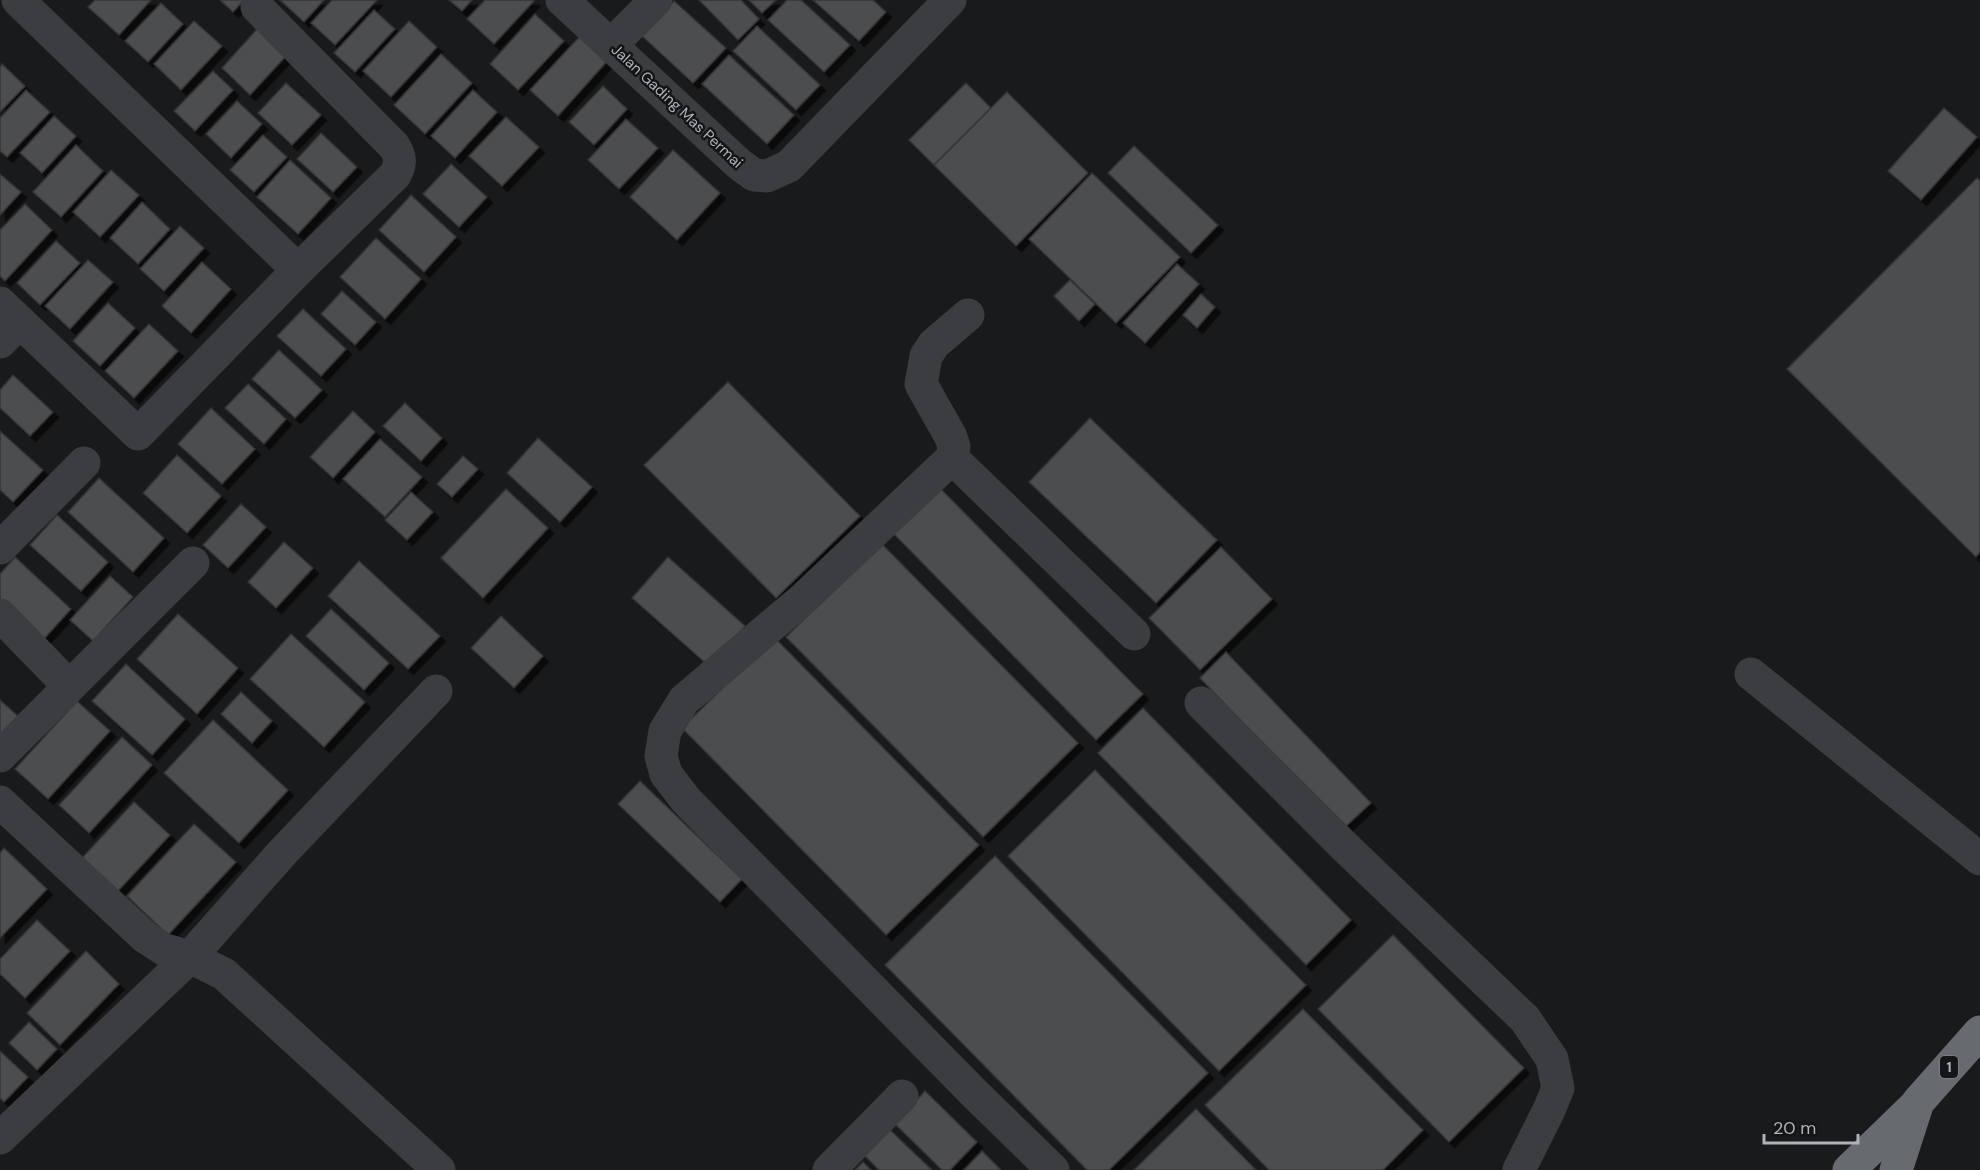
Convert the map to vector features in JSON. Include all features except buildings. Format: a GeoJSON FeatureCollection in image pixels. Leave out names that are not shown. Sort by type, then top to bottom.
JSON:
{"type":"FeatureCollection","features":[{"type":"Feature","properties":{"kind":"highway","name":"1"},"geometry":{"type":"LineString","coordinates":[[1896,1170],[1918,1102],[1980,1032]]}},
{"type":"Feature","properties":{"kind":"highway"},"geometry":{"type":"LineString","coordinates":[[1848,1170],[1918,1102]]}},
{"type":"Feature","properties":{"kind":"street"},"geometry":{"type":"LineString","coordinates":[[18,0],[298,270]]}},
{"type":"Feature","properties":{"kind":"street","name":"Jalan Gading Mas Permai"},"geometry":{"type":"LineString","coordinates":[[562,0],[739,164],[754,175],[767,176],[789,166],[950,0]]}},
{"type":"Feature","properties":{"kind":"street"},"geometry":{"type":"LineString","coordinates":[[611,45],[656,0]]}},
{"type":"Feature","properties":{"kind":"street"},"geometry":{"type":"LineString","coordinates":[[7,322],[138,434],[298,270],[395,175],[400,158],[393,146],[257,7]]}},
{"type":"Feature","properties":{"kind":"street"},"geometry":{"type":"LineString","coordinates":[[968,315],[934,344],[926,356],[921,384],[951,437],[954,447],[952,458],[804,598],[684,700],[665,731],[661,756],[666,774],[686,800],[975,1094],[1053,1170]]}},
{"type":"Feature","properties":{"kind":"street"},"geometry":{"type":"LineString","coordinates":[[952,458],[1134,634]]}},
{"type":"Feature","properties":{"kind":"street"},"geometry":{"type":"LineString","coordinates":[[0,548],[84,463]]}},
{"type":"Feature","properties":{"kind":"street"},"geometry":{"type":"LineString","coordinates":[[0,756],[193,563]]}},
{"type":"Feature","properties":{"kind":"street"},"geometry":{"type":"LineString","coordinates":[[0,615],[69,686]]}},
{"type":"Feature","properties":{"kind":"street"},"geometry":{"type":"LineString","coordinates":[[1751,674],[1980,859]]}},
{"type":"Feature","properties":{"kind":"street"},"geometry":{"type":"LineString","coordinates":[[6,1121],[190,957],[280,854],[436,691]]}},
{"type":"Feature","properties":{"kind":"street"},"geometry":{"type":"LineString","coordinates":[[1201,703],[1345,847],[1525,1019],[1552,1059],[1557,1088],[1549,1110],[1519,1170]]}},
{"type":"Feature","properties":{"kind":"street"},"geometry":{"type":"LineString","coordinates":[[0,802],[145,937],[165,950],[190,957],[224,974],[439,1170]]}},
{"type":"Feature","properties":{"kind":"street"},"geometry":{"type":"LineString","coordinates":[[829,1170],[902,1096]]}}]}
